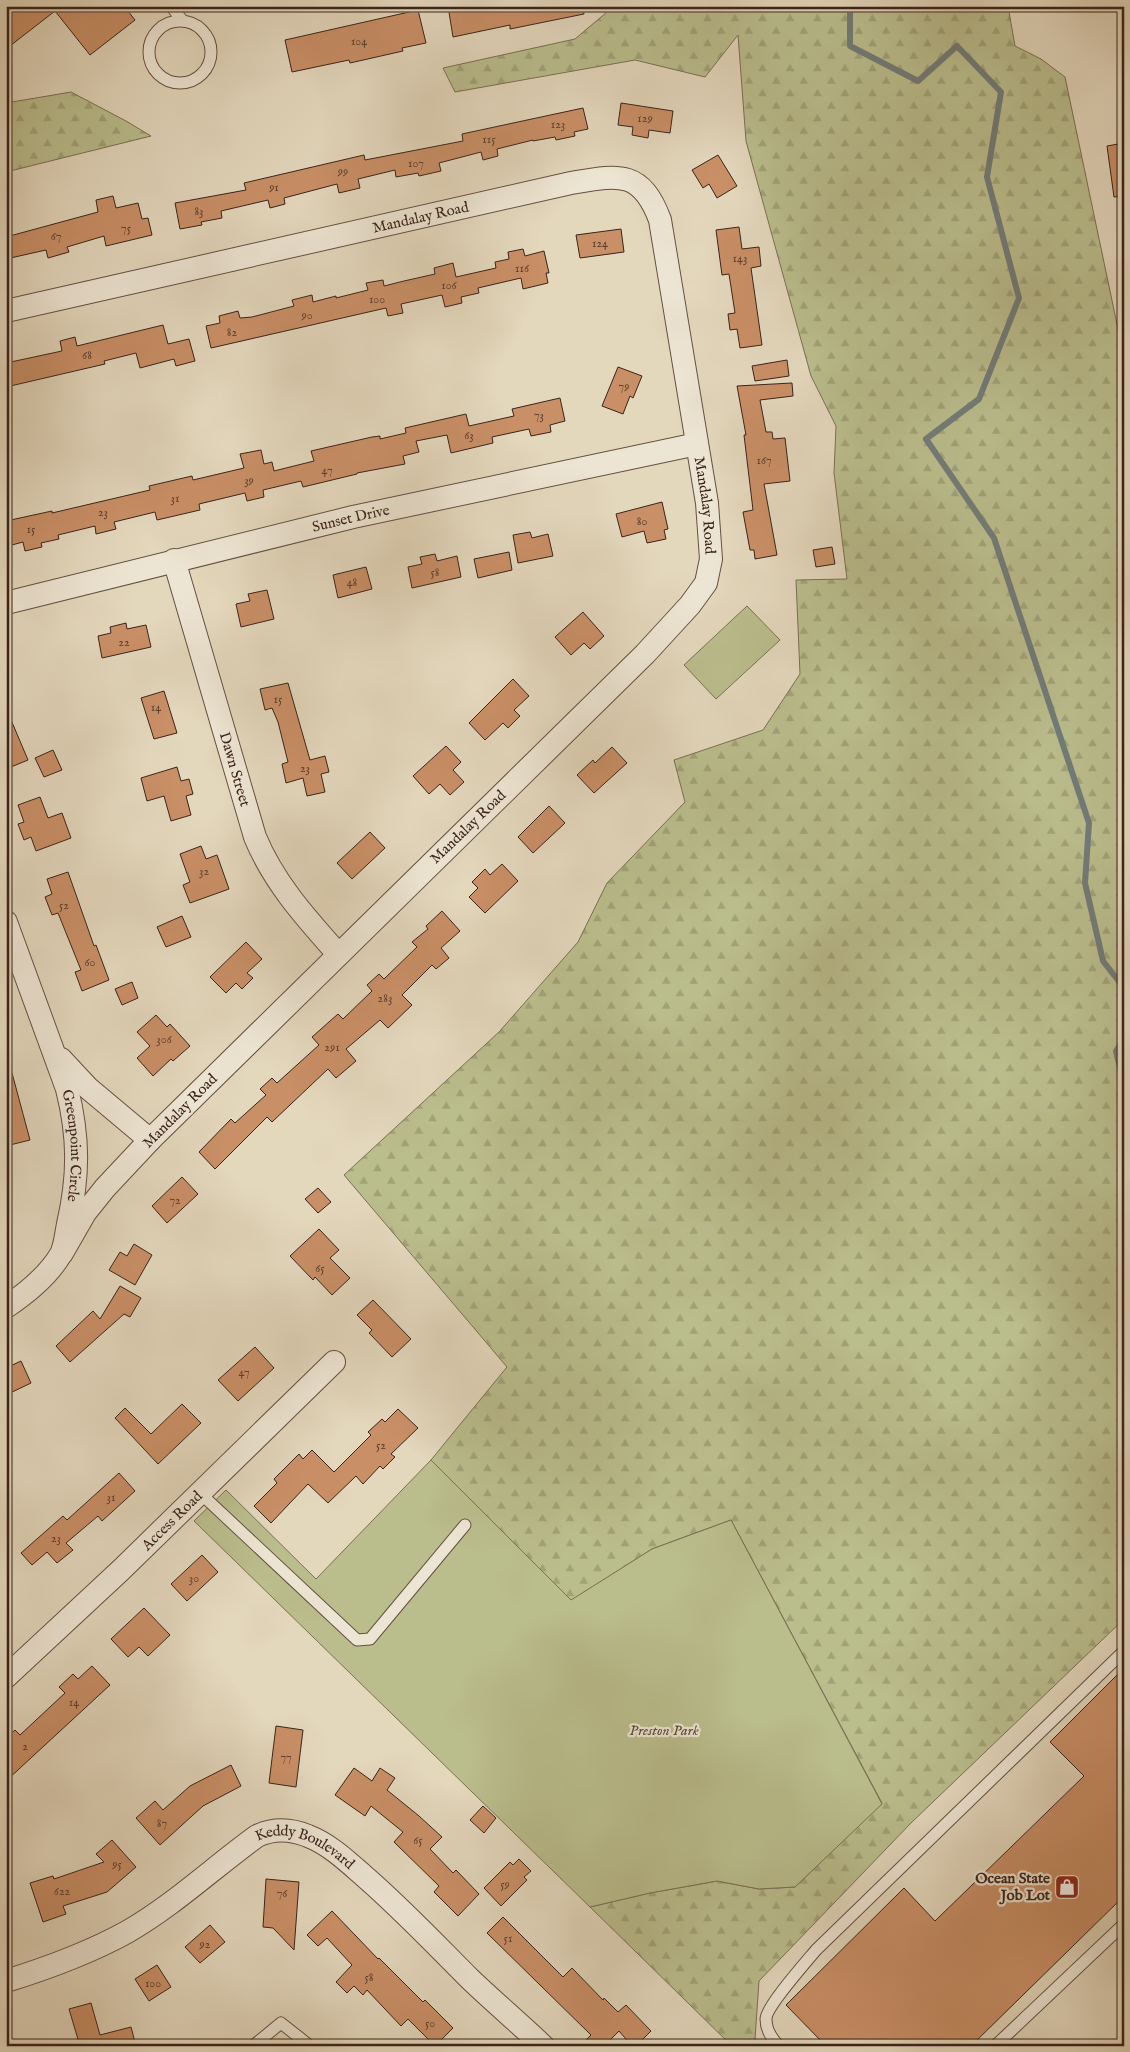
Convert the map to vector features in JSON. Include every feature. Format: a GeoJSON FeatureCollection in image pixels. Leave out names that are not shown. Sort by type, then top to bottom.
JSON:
{"type":"FeatureCollection","features":[{"type":"Feature","properties":{"kind":"street","name":"Mandalay Road"},"geometry":{"type":"LineString","coordinates":[[6,311],[571,183],[601,178],[627,180],[639,185],[650,196],[660,220],[707,503],[711,559],[706,583],[690,606],[645,654],[150,1140],[85,1213],[62,1253]]}},
{"type":"Feature","properties":{"kind":"street","name":"Sunset Drive"},"geometry":{"type":"LineString","coordinates":[[6,603],[353,517],[697,444]]}},
{"type":"Feature","properties":{"kind":"street","name":"Dawn Street"},"geometry":{"type":"LineString","coordinates":[[174,560],[240,791],[258,844],[283,890],[338,954]]}},
{"type":"Feature","properties":{"kind":"street","name":"Greenpoint Circle"},"geometry":{"type":"LineString","coordinates":[[6,922],[54,1051],[72,1108],[77,1153],[77,1176],[62,1253],[33,1287],[6,1307]]}},
{"type":"Feature","properties":{"kind":"street","name":"Greenpoint Circle"},"geometry":{"type":"LineString","coordinates":[[54,1051],[88,1088],[150,1140]]}},
{"type":"Feature","properties":{"kind":"street","name":"Access Road"},"geometry":{"type":"LineString","coordinates":[[6,1677],[200,1493],[334,1362]]}},
{"type":"Feature","properties":{"kind":"street","name":"Keddy Boulevard"},"geometry":{"type":"LineString","coordinates":[[6,1981],[67,1960],[127,1932],[179,1896],[257,1836],[269,1831],[282,1830],[309,1836],[326,1845],[342,1857],[397,1905],[471,1980],[543,2046]]}},
{"type":"Feature","properties":{"kind":"lane"},"geometry":{"type":"LineString","coordinates":[[171,6],[182,20],[201,28],[207,37],[211,52],[207,67],[200,75],[192,80],[181,83],[171,82],[162,77],[150,61],[149,51],[150,41],[155,32],[162,26],[182,20]]}},
{"type":"Feature","properties":{"kind":"lane"},"geometry":{"type":"LineString","coordinates":[[200,1493],[357,1640],[370,1639],[465,1526]]}},
{"type":"Feature","properties":{"kind":"lane"},"geometry":{"type":"LineString","coordinates":[[780,2046],[768,2030],[766,2017],[771,2005],[816,1950],[1124,1651]]}},
{"type":"Feature","properties":{"kind":"lane"},"geometry":{"type":"LineString","coordinates":[[995,2046],[1124,1924]]}},
{"type":"Feature","properties":{"kind":"lane"},"geometry":{"type":"LineString","coordinates":[[253,2046],[281,2024],[310,2046]]}},
{"type":"Feature","properties":{"kind":"green space"},"geometry":{"type":"Polygon","coordinates":[[[605,6],[1008,6],[1015,46],[1041,59],[1065,77],[1118,329],[1124,378],[1124,1619],[911,1823],[759,1981],[755,2039],[758,2046],[732,2046],[590,1907],[650,1893],[717,1881],[759,1889],[795,1887],[882,1803],[731,1520],[652,1549],[571,1601],[431,1460],[507,1367],[344,1175],[499,1032],[578,942],[607,883],[685,802],[674,760],[763,730],[800,674],[796,580],[847,579],[834,473],[836,426],[811,376],[746,141],[738,35],[705,77],[635,60],[455,92],[443,68],[575,39],[607,12],[605,6]]]}},
{"type":"Feature","properties":{"kind":"green space"},"geometry":{"type":"Polygon","coordinates":[[[71,92],[151,136],[6,172],[6,103],[71,92]]]}},
{"type":"Feature","properties":{"kind":"green space"},"geometry":{"type":"Polygon","coordinates":[[[747,606],[780,640],[716,699],[684,665],[747,606]]]}},
{"type":"Feature","properties":{"kind":"green space","name":"Preston Park"},"geometry":{"type":"Polygon","coordinates":[[[431,1460],[571,1600],[652,1549],[731,1520],[882,1804],[795,1887],[759,1889],[717,1881],[650,1893],[590,1907],[194,1521],[226,1490],[316,1579],[431,1460]]]}},
{"type":"Feature","properties":{"kind":"building"},"geometry":{"type":"Polygon","coordinates":[[[6,6],[124,6],[135,20],[90,55],[55,11],[6,49],[6,6]]]}},
{"type":"Feature","properties":{"kind":"building"},"geometry":{"type":"Polygon","coordinates":[[[448,6],[583,6],[584,14],[510,29],[510,25],[453,37],[448,6]]]}},
{"type":"Feature","properties":{"kind":"building"},"geometry":{"type":"Polygon","coordinates":[[[418,10],[426,43],[402,48],[403,51],[350,63],[349,60],[292,72],[285,40],[418,10]]]}},
{"type":"Feature","properties":{"kind":"building"},"geometry":{"type":"Polygon","coordinates":[[[621,103],[673,111],[670,133],[649,130],[648,138],[632,135],[633,127],[618,125],[621,103]]]}},
{"type":"Feature","properties":{"kind":"building"},"geometry":{"type":"Polygon","coordinates":[[[583,108],[588,129],[574,132],[575,136],[556,140],[555,137],[533,140],[497,149],[498,156],[483,160],[481,152],[439,163],[441,171],[419,176],[418,173],[396,177],[395,170],[358,179],[360,188],[339,193],[337,184],[284,198],[285,204],[270,208],[268,200],[221,211],[222,218],[201,222],[202,225],[180,229],[175,203],[246,190],[244,183],[364,155],[365,160],[463,141],[462,134],[583,108]]]}},
{"type":"Feature","properties":{"kind":"building"},"geometry":{"type":"Polygon","coordinates":[[[1124,143],[1124,196],[1114,197],[1107,146],[1124,143]]]}},
{"type":"Feature","properties":{"kind":"building"},"geometry":{"type":"Polygon","coordinates":[[[718,155],[737,186],[717,198],[709,184],[703,188],[692,170],[718,155]]]}},
{"type":"Feature","properties":{"kind":"building"},"geometry":{"type":"Polygon","coordinates":[[[113,196],[116,208],[138,203],[142,219],[148,218],[152,235],[106,246],[104,236],[67,247],[69,252],[48,258],[46,250],[6,259],[6,237],[98,212],[96,200],[113,196]]]}},
{"type":"Feature","properties":{"kind":"building"},"geometry":{"type":"Polygon","coordinates":[[[739,227],[742,249],[759,247],[761,266],[751,268],[762,345],[740,348],[737,329],[730,330],[728,314],[735,313],[729,274],[722,275],[716,230],[739,227]]]}},
{"type":"Feature","properties":{"kind":"building"},"geometry":{"type":"Polygon","coordinates":[[[621,229],[624,252],[580,258],[576,235],[621,229]]]}},
{"type":"Feature","properties":{"kind":"building"},"geometry":{"type":"Polygon","coordinates":[[[523,249],[525,256],[544,251],[549,273],[546,273],[548,283],[523,289],[521,278],[478,288],[479,293],[461,297],[462,303],[445,307],[442,295],[401,304],[403,313],[388,316],[386,308],[211,348],[206,326],[220,323],[219,316],[238,311],[240,318],[252,317],[294,306],[292,300],[312,295],[313,302],[336,296],[336,298],[368,290],[366,283],[383,280],[384,286],[435,274],[434,268],[453,263],[456,277],[496,268],[495,262],[509,259],[508,252],[523,249]]]}},
{"type":"Feature","properties":{"kind":"building"},"geometry":{"type":"Polygon","coordinates":[[[163,325],[168,344],[189,339],[195,361],[176,366],[174,359],[140,368],[136,353],[104,361],[105,364],[6,387],[6,363],[62,351],[60,341],[75,337],[77,346],[163,325]]]}},
{"type":"Feature","properties":{"kind":"building"},"geometry":{"type":"Polygon","coordinates":[[[787,360],[789,376],[755,381],[752,366],[787,360]]]}},
{"type":"Feature","properties":{"kind":"building"},"geometry":{"type":"Polygon","coordinates":[[[618,367],[642,376],[633,398],[630,396],[623,414],[602,406],[618,367]]]}},
{"type":"Feature","properties":{"kind":"building"},"geometry":{"type":"Polygon","coordinates":[[[792,383],[793,396],[760,400],[766,432],[772,432],[773,439],[785,438],[790,481],[764,484],[777,555],[755,559],[754,550],[750,550],[743,512],[753,510],[744,435],[746,435],[737,386],[792,383]]]}},
{"type":"Feature","properties":{"kind":"building"},"geometry":{"type":"Polygon","coordinates":[[[560,398],[565,421],[550,425],[551,432],[531,436],[529,429],[492,437],[493,443],[451,453],[447,435],[416,441],[419,452],[403,456],[405,464],[357,473],[303,487],[301,481],[263,490],[264,497],[247,501],[245,493],[199,504],[200,510],[157,520],[155,512],[114,522],[116,529],[96,534],[95,526],[58,535],[59,539],[41,543],[42,547],[25,551],[23,542],[8,546],[6,521],[52,511],[52,513],[150,490],[149,486],[192,476],[193,480],[244,468],[240,454],[261,450],[264,464],[272,462],[274,471],[314,461],[311,451],[372,437],[380,436],[380,439],[406,433],[405,428],[466,414],[469,426],[514,416],[512,409],[560,398]]]}},
{"type":"Feature","properties":{"kind":"building"},"geometry":{"type":"Polygon","coordinates":[[[662,502],[668,529],[664,530],[666,539],[647,543],[644,531],[622,537],[616,514],[662,502]]]}},
{"type":"Feature","properties":{"kind":"building"},"geometry":{"type":"Polygon","coordinates":[[[530,532],[532,538],[548,534],[553,556],[518,563],[513,535],[530,532]]]}},
{"type":"Feature","properties":{"kind":"building"},"geometry":{"type":"Polygon","coordinates":[[[832,547],[835,564],[816,567],[813,550],[832,547]]]}},
{"type":"Feature","properties":{"kind":"building"},"geometry":{"type":"Polygon","coordinates":[[[509,552],[512,570],[478,578],[474,559],[509,552]]]}},
{"type":"Feature","properties":{"kind":"building"},"geometry":{"type":"Polygon","coordinates":[[[435,554],[437,561],[457,556],[461,577],[412,588],[408,567],[422,564],[420,557],[435,554]]]}},
{"type":"Feature","properties":{"kind":"building"},"geometry":{"type":"Polygon","coordinates":[[[366,567],[372,589],[338,598],[333,575],[366,567]]]}},
{"type":"Feature","properties":{"kind":"building"},"geometry":{"type":"Polygon","coordinates":[[[267,590],[274,619],[241,627],[236,604],[250,601],[248,594],[267,590]]]}},
{"type":"Feature","properties":{"kind":"building"},"geometry":{"type":"Polygon","coordinates":[[[583,612],[604,636],[590,649],[584,643],[571,655],[555,637],[583,612]]]}},
{"type":"Feature","properties":{"kind":"building"},"geometry":{"type":"Polygon","coordinates":[[[126,623],[127,629],[146,625],[151,647],[102,658],[98,636],[111,633],[110,627],[126,623]]]}},
{"type":"Feature","properties":{"kind":"building"},"geometry":{"type":"Polygon","coordinates":[[[513,679],[529,696],[514,710],[520,716],[508,728],[503,723],[485,740],[469,723],[513,679]]]}},
{"type":"Feature","properties":{"kind":"building"},"geometry":{"type":"Polygon","coordinates":[[[288,683],[310,760],[325,756],[329,772],[321,774],[325,792],[307,796],[303,778],[286,783],[282,764],[288,762],[278,722],[272,708],[265,710],[260,689],[288,683]]]}},
{"type":"Feature","properties":{"kind":"building"},"geometry":{"type":"Polygon","coordinates":[[[164,691],[177,733],[154,739],[141,698],[164,691]]]}},
{"type":"Feature","properties":{"kind":"building"},"geometry":{"type":"Polygon","coordinates":[[[6,708],[28,760],[6,769],[6,708]]]}},
{"type":"Feature","properties":{"kind":"building"},"geometry":{"type":"Polygon","coordinates":[[[446,746],[461,762],[453,770],[464,782],[450,795],[440,784],[429,794],[413,776],[446,746]]]}},
{"type":"Feature","properties":{"kind":"building"},"geometry":{"type":"Polygon","coordinates":[[[612,747],[627,763],[594,793],[577,775],[593,760],[595,763],[612,747]]]}},
{"type":"Feature","properties":{"kind":"building"},"geometry":{"type":"Polygon","coordinates":[[[53,750],[62,770],[44,777],[35,758],[53,750]]]}},
{"type":"Feature","properties":{"kind":"building"},"geometry":{"type":"Polygon","coordinates":[[[177,767],[181,781],[189,779],[193,794],[186,796],[191,815],[171,821],[164,796],[147,801],[141,778],[177,767]]]}},
{"type":"Feature","properties":{"kind":"building"},"geometry":{"type":"Polygon","coordinates":[[[40,797],[48,818],[62,813],[71,838],[36,851],[31,837],[24,840],[18,824],[24,822],[18,805],[40,797]]]}},
{"type":"Feature","properties":{"kind":"building"},"geometry":{"type":"Polygon","coordinates":[[[549,806],[565,823],[533,853],[518,837],[549,806]]]}},
{"type":"Feature","properties":{"kind":"building"},"geometry":{"type":"Polygon","coordinates":[[[370,832],[385,848],[352,879],[337,863],[370,832]]]}},
{"type":"Feature","properties":{"kind":"building"},"geometry":{"type":"Polygon","coordinates":[[[201,846],[206,859],[217,855],[229,889],[190,903],[183,885],[190,882],[180,854],[201,846]]]}},
{"type":"Feature","properties":{"kind":"building"},"geometry":{"type":"Polygon","coordinates":[[[502,864],[518,881],[485,913],[469,897],[478,888],[472,882],[485,869],[490,875],[502,864]]]}},
{"type":"Feature","properties":{"kind":"building"},"geometry":{"type":"Polygon","coordinates":[[[68,872],[94,946],[96,945],[109,980],[82,991],[75,972],[81,970],[58,913],[52,915],[45,897],[52,894],[47,879],[68,872]]]}},
{"type":"Feature","properties":{"kind":"building"},"geometry":{"type":"Polygon","coordinates":[[[442,911],[460,931],[441,948],[449,958],[436,969],[432,965],[402,995],[412,1005],[388,1028],[380,1020],[346,1049],[356,1061],[336,1078],[328,1069],[272,1122],[267,1117],[215,1169],[199,1152],[231,1119],[235,1123],[266,1095],[260,1089],[272,1078],[277,1083],[319,1045],[312,1037],[338,1014],[343,1019],[372,991],[367,985],[379,974],[384,979],[417,947],[412,942],[428,929],[426,926],[442,911]]]}},
{"type":"Feature","properties":{"kind":"building"},"geometry":{"type":"Polygon","coordinates":[[[182,916],[191,937],[166,947],[157,927],[182,916]]]}},
{"type":"Feature","properties":{"kind":"building"},"geometry":{"type":"Polygon","coordinates":[[[246,942],[262,959],[247,973],[253,978],[242,989],[236,983],[226,993],[210,977],[246,942]]]}},
{"type":"Feature","properties":{"kind":"building"},"geometry":{"type":"Polygon","coordinates":[[[132,982],[138,998],[122,1005],[115,989],[132,982]]]}},
{"type":"Feature","properties":{"kind":"building"},"geometry":{"type":"Polygon","coordinates":[[[156,1015],[167,1027],[170,1024],[190,1046],[173,1061],[171,1059],[153,1076],[137,1058],[150,1046],[137,1032],[156,1015]]]}},
{"type":"Feature","properties":{"kind":"building"},"geometry":{"type":"Polygon","coordinates":[[[6,1073],[12,1073],[30,1140],[6,1146],[6,1073]]]}},
{"type":"Feature","properties":{"kind":"building"},"geometry":{"type":"Polygon","coordinates":[[[182,1177],[198,1194],[167,1223],[152,1206],[182,1177]]]}},
{"type":"Feature","properties":{"kind":"building"},"geometry":{"type":"Polygon","coordinates":[[[318,1188],[331,1202],[318,1213],[305,1199],[318,1188]]]}},
{"type":"Feature","properties":{"kind":"building"},"geometry":{"type":"Polygon","coordinates":[[[319,1229],[339,1250],[330,1258],[350,1278],[332,1295],[315,1277],[313,1280],[290,1256],[319,1229]]]}},
{"type":"Feature","properties":{"kind":"building"},"geometry":{"type":"Polygon","coordinates":[[[134,1244],[152,1255],[135,1285],[109,1270],[120,1252],[127,1256],[134,1244]]]}},
{"type":"Feature","properties":{"kind":"building"},"geometry":{"type":"Polygon","coordinates":[[[120,1286],[141,1298],[130,1317],[124,1314],[70,1362],[56,1346],[93,1311],[100,1319],[120,1286]]]}},
{"type":"Feature","properties":{"kind":"building"},"geometry":{"type":"Polygon","coordinates":[[[373,1300],[411,1339],[392,1357],[369,1333],[372,1330],[357,1315],[373,1300]]]}},
{"type":"Feature","properties":{"kind":"building"},"geometry":{"type":"Polygon","coordinates":[[[255,1347],[274,1368],[238,1401],[218,1380],[255,1347]]]}},
{"type":"Feature","properties":{"kind":"building"},"geometry":{"type":"Polygon","coordinates":[[[21,1361],[31,1383],[6,1395],[6,1368],[21,1361]]]}},
{"type":"Feature","properties":{"kind":"building"},"geometry":{"type":"Polygon","coordinates":[[[182,1404],[201,1423],[158,1464],[115,1418],[125,1408],[151,1434],[182,1404]]]}},
{"type":"Feature","properties":{"kind":"building"},"geometry":{"type":"Polygon","coordinates":[[[398,1409],[418,1428],[391,1454],[395,1457],[383,1469],[380,1466],[363,1484],[356,1476],[328,1503],[308,1484],[271,1523],[254,1506],[277,1483],[274,1479],[299,1454],[303,1459],[312,1450],[334,1472],[371,1435],[368,1432],[382,1419],[385,1422],[398,1409]]]}},
{"type":"Feature","properties":{"kind":"building"},"geometry":{"type":"Polygon","coordinates":[[[119,1473],[135,1491],[102,1521],[98,1516],[66,1543],[73,1550],[57,1563],[47,1552],[32,1565],[21,1553],[63,1516],[67,1520],[119,1473]]]}},
{"type":"Feature","properties":{"kind":"building"},"geometry":{"type":"Polygon","coordinates":[[[202,1555],[218,1572],[187,1601],[171,1584],[202,1555]]]}},
{"type":"Feature","properties":{"kind":"building"},"geometry":{"type":"Polygon","coordinates":[[[144,1608],[170,1635],[148,1656],[139,1647],[128,1657],[111,1639],[144,1608]]]}},
{"type":"Feature","properties":{"kind":"building"},"geometry":{"type":"Polygon","coordinates":[[[92,1666],[110,1685],[6,1781],[6,1738],[15,1730],[20,1735],[65,1693],[59,1687],[73,1674],[78,1679],[92,1666]]]}},
{"type":"Feature","properties":{"kind":"building"},"geometry":{"type":"Polygon","coordinates":[[[1124,1668],[1124,1896],[971,2046],[826,2046],[786,2005],[904,1888],[935,1921],[1084,1776],[1050,1742],[1124,1668]]]}},
{"type":"Feature","properties":{"kind":"building"},"geometry":{"type":"Polygon","coordinates":[[[276,1726],[303,1730],[296,1787],[269,1783],[276,1726]]]}},
{"type":"Feature","properties":{"kind":"building"},"geometry":{"type":"Polygon","coordinates":[[[231,1765],[241,1786],[203,1806],[160,1845],[136,1818],[155,1801],[163,1810],[190,1786],[231,1765]]]}},
{"type":"Feature","properties":{"kind":"building"},"geometry":{"type":"Polygon","coordinates":[[[354,1768],[372,1781],[380,1768],[395,1778],[387,1790],[442,1837],[430,1849],[453,1873],[456,1870],[479,1894],[458,1916],[434,1892],[439,1886],[394,1842],[403,1832],[371,1806],[365,1816],[335,1795],[354,1768]]]}},
{"type":"Feature","properties":{"kind":"building"},"geometry":{"type":"Polygon","coordinates":[[[483,1806],[496,1818],[484,1833],[470,1820],[483,1806]]]}},
{"type":"Feature","properties":{"kind":"building"},"geometry":{"type":"Polygon","coordinates":[[[112,1840],[136,1867],[107,1892],[63,1906],[66,1914],[43,1922],[30,1883],[53,1876],[54,1879],[104,1862],[96,1854],[112,1840]]]}},
{"type":"Feature","properties":{"kind":"building"},"geometry":{"type":"Polygon","coordinates":[[[519,1859],[531,1871],[524,1877],[527,1880],[501,1906],[484,1888],[510,1862],[513,1865],[519,1859]]]}},
{"type":"Feature","properties":{"kind":"building"},"geometry":{"type":"Polygon","coordinates":[[[266,1879],[299,1882],[294,1950],[273,1928],[263,1927],[266,1879]]]}},
{"type":"Feature","properties":{"kind":"building"},"geometry":{"type":"Polygon","coordinates":[[[332,1911],[378,1959],[423,2002],[425,2000],[453,2028],[435,2046],[408,2019],[401,2026],[367,1990],[363,1995],[354,1986],[347,1993],[336,1982],[352,1965],[327,1938],[318,1946],[307,1935],[332,1911]]]}},
{"type":"Feature","properties":{"kind":"building"},"geometry":{"type":"Polygon","coordinates":[[[503,1917],[563,1977],[572,1968],[603,2000],[604,1998],[618,2012],[626,2005],[651,2031],[636,2046],[632,2046],[619,2031],[604,2046],[580,2046],[591,2035],[487,1933],[503,1917]]]}},
{"type":"Feature","properties":{"kind":"building"},"geometry":{"type":"Polygon","coordinates":[[[210,1925],[225,1942],[200,1963],[185,1947],[210,1925]]]}},
{"type":"Feature","properties":{"kind":"building"},"geometry":{"type":"Polygon","coordinates":[[[157,1965],[171,1987],[149,2001],[135,1979],[157,1965]]]}},
{"type":"Feature","properties":{"kind":"building"},"geometry":{"type":"Polygon","coordinates":[[[91,2003],[100,2035],[131,2027],[136,2046],[80,2046],[69,2009],[91,2003]]]}},
{"type":"Feature","properties":{"kind":"waterway"},"geometry":{"type":"LineString","coordinates":[[850,6],[850,46],[918,81],[957,46],[1001,92],[987,177],[1019,298],[979,399],[926,439],[994,538],[1089,823],[1085,883],[1103,961],[1124,988]]}},
{"type":"Feature","properties":{"kind":"waterway"},"geometry":{"type":"LineString","coordinates":[[1124,1040],[1116,1051],[1124,1085]]}},
{"type":"Feature","properties":{"kind":"place","name":"Ocean State Job Lot"},"geometry":{"type":"Point","coordinates":[1067,1887]}}]}
